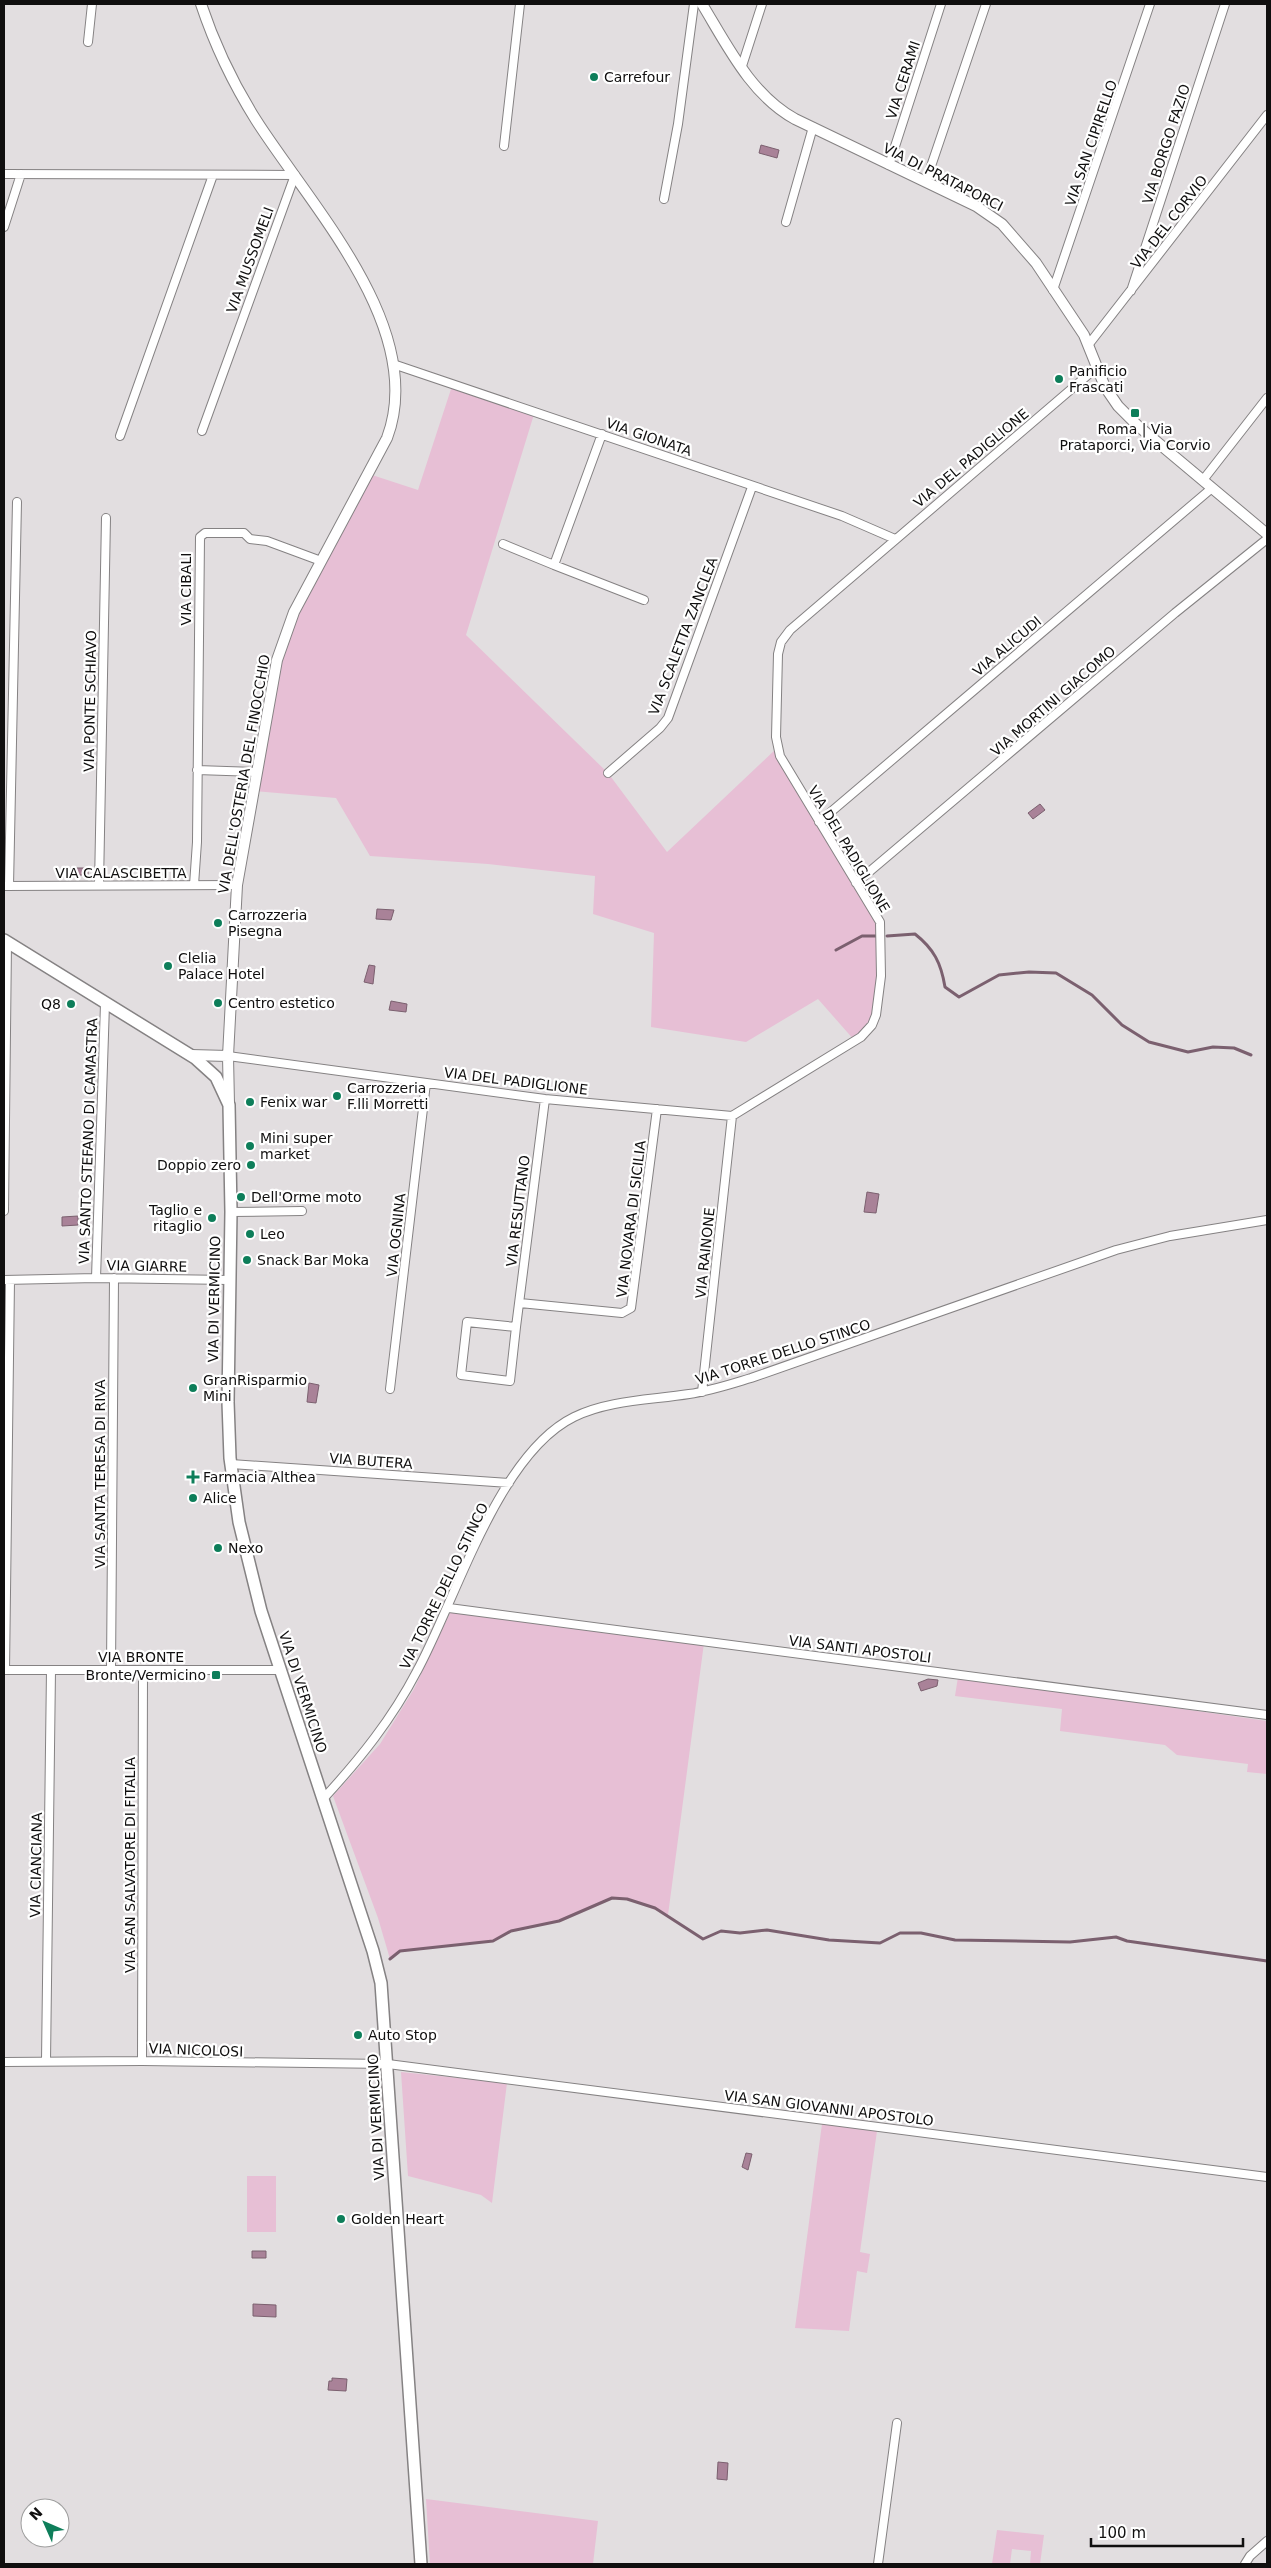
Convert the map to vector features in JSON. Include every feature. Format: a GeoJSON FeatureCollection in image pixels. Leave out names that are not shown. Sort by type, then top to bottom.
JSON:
{"type":"FeatureCollection","features":[{"type":"Feature","properties":{"kind":"main road","name":"VIA DI VERMICINO"},"geometry":{"type":"LineString","coordinates":[[5,941],[105,1004],[190,1054],[213,1073],[225,1092],[229,1105],[228,1386],[231,1464],[236,1511],[247,1559],[279,1670],[379,1971],[384,2002],[421,2564]]}},
{"type":"Feature","properties":{"kind":"street"},"geometry":{"type":"LineString","coordinates":[[88,42],[92,4]]}},
{"type":"Feature","properties":{"kind":"street","name":"VIA DELL'OSTERIA DEL FINOCCHIO"},"geometry":{"type":"LineString","coordinates":[[201,4],[248,106],[368,287],[393,364],[394,404],[391,427],[381,452],[294,612],[279,652],[237,886],[228,1056],[229,1105]]}},
{"type":"Feature","properties":{"kind":"street"},"geometry":{"type":"LineString","coordinates":[[504,146],[520,4]]}},
{"type":"Feature","properties":{"kind":"street"},"geometry":{"type":"LineString","coordinates":[[664,199],[678,124],[694,4]]}},
{"type":"Feature","properties":{"kind":"street","name":"VIA DI PRATAPORCI"},"geometry":{"type":"LineString","coordinates":[[702,4],[742,66],[767,99],[789,116],[976,206],[1002,224],[1032,258],[1089,344],[1096,368],[1108,393],[1123,412],[1266,532]]}},
{"type":"Feature","properties":{"kind":"street"},"geometry":{"type":"LineString","coordinates":[[742,66],[762,4]]}},
{"type":"Feature","properties":{"kind":"street","name":"VIA CERAMI"},"geometry":{"type":"LineString","coordinates":[[889,165],[941,4]]}},
{"type":"Feature","properties":{"kind":"street"},"geometry":{"type":"LineString","coordinates":[[926,181],[986,4]]}},
{"type":"Feature","properties":{"kind":"street","name":"VIA SAN CIPIRELLO"},"geometry":{"type":"LineString","coordinates":[[1053,290],[1150,4]]}},
{"type":"Feature","properties":{"kind":"street","name":"VIA BORGO FAZIO"},"geometry":{"type":"LineString","coordinates":[[1131,292],[1225,4]]}},
{"type":"Feature","properties":{"kind":"street","name":"VIA DEL CORVIO"},"geometry":{"type":"LineString","coordinates":[[1089,344],[1267,115]]}},
{"type":"Feature","properties":{"kind":"street"},"geometry":{"type":"LineString","coordinates":[[786,222],[813,127]]}},
{"type":"Feature","properties":{"kind":"street"},"geometry":{"type":"LineString","coordinates":[[4,174],[295,175]]}},
{"type":"Feature","properties":{"kind":"street"},"geometry":{"type":"LineString","coordinates":[[4,227],[21,174]]}},
{"type":"Feature","properties":{"kind":"street"},"geometry":{"type":"LineString","coordinates":[[120,436],[213,174]]}},
{"type":"Feature","properties":{"kind":"street","name":"VIA MUSSOMELI"},"geometry":{"type":"LineString","coordinates":[[202,431],[295,175]]}},
{"type":"Feature","properties":{"kind":"street","name":"VIA GIONATA"},"geometry":{"type":"LineString","coordinates":[[393,364],[842,516],[895,539]]}},
{"type":"Feature","properties":{"kind":"street","name":"VIA DEL PADIGLIONE"},"geometry":{"type":"LineString","coordinates":[[228,1056],[545,1099],[732,1116],[859,1039],[874,1022],[881,976],[881,927],[876,913],[784,764],[777,748],[779,646],[790,630],[1096,368]]}},
{"type":"Feature","properties":{"kind":"street"},"geometry":{"type":"LineString","coordinates":[[1202,480],[1267,398]]}},
{"type":"Feature","properties":{"kind":"street"},"geometry":{"type":"LineString","coordinates":[[554,565],[602,434]]}},
{"type":"Feature","properties":{"kind":"street","name":"VIA SCALETTA ZANCLEA"},"geometry":{"type":"LineString","coordinates":[[608,773],[660,728],[668,718],[752,487]]}},
{"type":"Feature","properties":{"kind":"street","name":"VIA ALICUDI"},"geometry":{"type":"LineString","coordinates":[[819,822],[1212,488]]}},
{"type":"Feature","properties":{"kind":"street"},"geometry":{"type":"LineString","coordinates":[[6,886],[17,502]]}},
{"type":"Feature","properties":{"kind":"street","name":"VIA PONTE SCHIAVO"},"geometry":{"type":"LineString","coordinates":[[99,885],[106,518]]}},
{"type":"Feature","properties":{"kind":"street","name":"VIA MORTINI GIACOMO"},"geometry":{"type":"LineString","coordinates":[[856,883],[1175,613],[1266,532]]}},
{"type":"Feature","properties":{"kind":"street","name":"VIA CIBALI"},"geometry":{"type":"LineString","coordinates":[[194,885],[198,770],[200,537],[205,533],[246,534],[250,539],[267,540],[321,561]]}},
{"type":"Feature","properties":{"kind":"street"},"geometry":{"type":"LineString","coordinates":[[503,544],[644,600]]}},
{"type":"Feature","properties":{"kind":"street"},"geometry":{"type":"LineString","coordinates":[[198,770],[257,772]]}},
{"type":"Feature","properties":{"kind":"street","name":"VIA CALASCIBETTA"},"geometry":{"type":"LineString","coordinates":[[6,886],[237,886]]}},
{"type":"Feature","properties":{"kind":"street"},"geometry":{"type":"LineString","coordinates":[[4,1211],[5,941]]}},
{"type":"Feature","properties":{"kind":"street","name":"VIA SANTO STEFANO DI CAMASTRA"},"geometry":{"type":"LineString","coordinates":[[96,1278],[105,1004]]}},
{"type":"Feature","properties":{"kind":"street"},"geometry":{"type":"LineString","coordinates":[[190,1054],[228,1056]]}},
{"type":"Feature","properties":{"kind":"street"},"geometry":{"type":"LineString","coordinates":[[213,1073],[216,1061],[228,1056]]}},
{"type":"Feature","properties":{"kind":"street","name":"VIA OGNINA"},"geometry":{"type":"LineString","coordinates":[[390,1389],[426,1083]]}},
{"type":"Feature","properties":{"kind":"street","name":"VIA RESUTTANO"},"geometry":{"type":"LineString","coordinates":[[516,1327],[467,1322],[461,1375],[510,1381],[545,1099]]}},
{"type":"Feature","properties":{"kind":"street","name":"VIA NOVARA DI SICILIA"},"geometry":{"type":"LineString","coordinates":[[520,1303],[622,1313],[632,1308],[657,1109]]}},
{"type":"Feature","properties":{"kind":"street","name":"VIA RAINONE"},"geometry":{"type":"LineString","coordinates":[[702,1392],[732,1116]]}},
{"type":"Feature","properties":{"kind":"street"},"geometry":{"type":"LineString","coordinates":[[230,1212],[302,1211]]}},
{"type":"Feature","properties":{"kind":"street","name":"VIA TORRE DELLO STINCO"},"geometry":{"type":"LineString","coordinates":[[323,1799],[366,1751],[395,1711],[449,1608],[477,1541],[509,1483],[540,1443],[572,1418],[614,1406],[702,1392],[751,1378],[866,1340],[1099,1255],[1175,1234],[1267,1220]]}},
{"type":"Feature","properties":{"kind":"street","name":"VIA GIARRE"},"geometry":{"type":"LineString","coordinates":[[7,1280],[96,1278],[229,1280]]}},
{"type":"Feature","properties":{"kind":"street","name":"VIA SANTA TERESA DI RIVA"},"geometry":{"type":"LineString","coordinates":[[111,1670],[114,1278]]}},
{"type":"Feature","properties":{"kind":"street"},"geometry":{"type":"LineString","coordinates":[[4,1670],[7,1280]]}},
{"type":"Feature","properties":{"kind":"street","name":"VIA BUTERA"},"geometry":{"type":"LineString","coordinates":[[231,1464],[509,1483]]}},
{"type":"Feature","properties":{"kind":"street","name":"VIA SANTI APOSTOLI"},"geometry":{"type":"LineString","coordinates":[[449,1608],[1267,1715]]}},
{"type":"Feature","properties":{"kind":"street","name":"VIA BRONTE"},"geometry":{"type":"LineString","coordinates":[[4,1670],[279,1670]]}},
{"type":"Feature","properties":{"kind":"street","name":"VIA CIANCIANA"},"geometry":{"type":"LineString","coordinates":[[46,2061],[51,1670]]}},
{"type":"Feature","properties":{"kind":"street","name":"VIA SAN SALVATORE DI FITALIA"},"geometry":{"type":"LineString","coordinates":[[142,2061],[143,1670]]}},
{"type":"Feature","properties":{"kind":"street","name":"VIA NICOLOSI"},"geometry":{"type":"LineString","coordinates":[[4,2062],[142,2061],[388,2064]]}},
{"type":"Feature","properties":{"kind":"street","name":"VIA SAN GIOVANNI APOSTOLO"},"geometry":{"type":"LineString","coordinates":[[388,2064],[1267,2177]]}},
{"type":"Feature","properties":{"kind":"street"},"geometry":{"type":"LineString","coordinates":[[878,2564],[897,2423]]}},
{"type":"Feature","properties":{"kind":"street"},"geometry":{"type":"LineString","coordinates":[[1245,2564],[1250,2556],[1267,2541]]}},
{"type":"Feature","properties":{"kind":"shaded area"},"geometry":{"type":"Polygon","coordinates":[[[761,145],[779,150],[777,158],[759,153],[761,145]]]}},
{"type":"Feature","properties":{"kind":"shaded area"},"geometry":{"type":"Polygon","coordinates":[[[453,383],[535,411],[466,635],[608,773],[667,852],[777,748],[880,922],[875,1019],[855,1041],[818,999],[746,1042],[651,1027],[654,933],[593,914],[595,876],[488,864],[370,856],[336,798],[254,791],[279,652],[369,474],[418,490],[453,383]]]}},
{"type":"Feature","properties":{"kind":"shaded area"},"geometry":{"type":"Polygon","coordinates":[[[1040,804],[1045,810],[1033,819],[1028,813],[1040,804]]]}},
{"type":"Feature","properties":{"kind":"shaded area"},"geometry":{"type":"Polygon","coordinates":[[[74,868],[88,868],[88,875],[74,875],[74,868]]]}},
{"type":"Feature","properties":{"kind":"shaded area"},"geometry":{"type":"Polygon","coordinates":[[[377,909],[394,910],[391,920],[376,919],[377,909]]]}},
{"type":"Feature","properties":{"kind":"shaded area"},"geometry":{"type":"Polygon","coordinates":[[[369,965],[375,966],[373,984],[364,982],[369,965]]]}},
{"type":"Feature","properties":{"kind":"shaded area"},"geometry":{"type":"Polygon","coordinates":[[[391,1001],[407,1004],[406,1012],[389,1010],[391,1001]]]}},
{"type":"Feature","properties":{"kind":"shaded area"},"geometry":{"type":"Polygon","coordinates":[[[867,1192],[879,1194],[876,1213],[864,1212],[867,1192]]]}},
{"type":"Feature","properties":{"kind":"shaded area"},"geometry":{"type":"Polygon","coordinates":[[[78,1216],[78,1225],[62,1226],[62,1217],[78,1216]]]}},
{"type":"Feature","properties":{"kind":"shaded area"},"geometry":{"type":"Polygon","coordinates":[[[309,1383],[319,1385],[316,1403],[307,1402],[309,1383]]]}},
{"type":"Feature","properties":{"kind":"shaded area"},"geometry":{"type":"Polygon","coordinates":[[[451,1611],[704,1643],[668,1915],[627,1899],[612,1898],[559,1921],[511,1931],[493,1941],[400,1951],[390,1959],[378,1918],[333,1796],[380,1744],[414,1689],[451,1611]]]}},
{"type":"Feature","properties":{"kind":"shaded area"},"geometry":{"type":"Polygon","coordinates":[[[958,1677],[1267,1721],[1267,1774],[1247,1772],[1248,1764],[1177,1755],[1165,1745],[1060,1731],[1062,1709],[955,1696],[958,1677]]]}},
{"type":"Feature","properties":{"kind":"shaded area"},"geometry":{"type":"Polygon","coordinates":[[[928,1679],[938,1680],[937,1686],[921,1691],[918,1683],[928,1679]]]}},
{"type":"Feature","properties":{"kind":"shaded area"},"geometry":{"type":"Polygon","coordinates":[[[401,2072],[507,2083],[492,2203],[481,2195],[408,2176],[401,2072]]]}},
{"type":"Feature","properties":{"kind":"shaded area"},"geometry":{"type":"Polygon","coordinates":[[[822,2124],[877,2131],[860,2252],[870,2254],[867,2273],[857,2271],[849,2331],[795,2328],[822,2124]]]}},
{"type":"Feature","properties":{"kind":"shaded area"},"geometry":{"type":"Polygon","coordinates":[[[746,2153],[752,2154],[748,2170],[742,2167],[746,2153]]]}},
{"type":"Feature","properties":{"kind":"shaded area"},"geometry":{"type":"Polygon","coordinates":[[[247,2176],[276,2176],[276,2232],[247,2232],[247,2176]]]}},
{"type":"Feature","properties":{"kind":"shaded area"},"geometry":{"type":"Polygon","coordinates":[[[252,2251],[266,2251],[266,2258],[252,2258],[252,2251]]]}},
{"type":"Feature","properties":{"kind":"shaded area"},"geometry":{"type":"Polygon","coordinates":[[[253,2304],[276,2305],[276,2317],[253,2316],[253,2304]]]}},
{"type":"Feature","properties":{"kind":"shaded area"},"geometry":{"type":"Polygon","coordinates":[[[332,2378],[347,2379],[346,2391],[328,2390],[329,2381],[332,2381],[332,2378]]]}},
{"type":"Feature","properties":{"kind":"shaded area"},"geometry":{"type":"Polygon","coordinates":[[[718,2462],[728,2463],[727,2480],[717,2479],[718,2462]]]}},
{"type":"Feature","properties":{"kind":"shaded area"},"geometry":{"type":"Polygon","coordinates":[[[426,2499],[598,2521],[593,2564],[430,2564],[426,2499]]]}},
{"type":"Feature","properties":{"kind":"shaded area"},"geometry":{"type":"Polygon","coordinates":[[[997,2530],[1044,2535],[1040,2564],[1030,2564],[1031,2551],[1012,2549],[1010,2564],[992,2564],[997,2530]]]}},
{"type":"Feature","properties":{"kind":"waterway"},"geometry":{"type":"LineString","coordinates":[[887,936],[915,934],[936,957],[945,987],[959,997],[999,975],[1029,972],[1056,973],[1092,995],[1122,1025],[1149,1042],[1188,1052],[1213,1047],[1234,1048],[1251,1055]]}},
{"type":"Feature","properties":{"kind":"waterway"},"geometry":{"type":"LineString","coordinates":[[836,950],[862,936],[877,936]]}},
{"type":"Feature","properties":{"kind":"waterway"},"geometry":{"type":"LineString","coordinates":[[390,1959],[400,1951],[493,1941],[511,1931],[559,1921],[612,1898],[627,1899],[655,1908],[703,1939],[721,1931],[740,1933],[767,1930],[829,1940],[880,1943],[900,1933],[921,1933],[955,1940],[1070,1942],[1116,1937],[1127,1941],[1267,1961]]}},
{"type":"Feature","properties":{"kind":"place","name":"Carrefour"},"geometry":{"type":"Point","coordinates":[594,77]}},
{"type":"Feature","properties":{"kind":"place","name":"Panificio Frascati"},"geometry":{"type":"Point","coordinates":[1059,379]}},
{"type":"Feature","properties":{"kind":"place","name":"Roma | Via Prataporci, Via Corvio"},"geometry":{"type":"Point","coordinates":[1135,413]}},
{"type":"Feature","properties":{"kind":"place","name":"Carrozzeria Pisegna"},"geometry":{"type":"Point","coordinates":[218,923]}},
{"type":"Feature","properties":{"kind":"place","name":"Clelia Palace Hotel"},"geometry":{"type":"Point","coordinates":[168,966]}},
{"type":"Feature","properties":{"kind":"place","name":"Centro estetico"},"geometry":{"type":"Point","coordinates":[218,1003]}},
{"type":"Feature","properties":{"kind":"place","name":"Q8"},"geometry":{"type":"Point","coordinates":[71,1004]}},
{"type":"Feature","properties":{"kind":"place","name":"Carrozzeria F.lli Morretti"},"geometry":{"type":"Point","coordinates":[337,1096]}},
{"type":"Feature","properties":{"kind":"place","name":"Fenix war"},"geometry":{"type":"Point","coordinates":[250,1102]}},
{"type":"Feature","properties":{"kind":"place","name":"Mini super market"},"geometry":{"type":"Point","coordinates":[250,1146]}},
{"type":"Feature","properties":{"kind":"place","name":"Doppio zero"},"geometry":{"type":"Point","coordinates":[251,1165]}},
{"type":"Feature","properties":{"kind":"place","name":"Dell'Orme moto"},"geometry":{"type":"Point","coordinates":[241,1197]}},
{"type":"Feature","properties":{"kind":"place","name":"Taglio e ritaglio"},"geometry":{"type":"Point","coordinates":[212,1218]}},
{"type":"Feature","properties":{"kind":"place","name":"Leo"},"geometry":{"type":"Point","coordinates":[250,1234]}},
{"type":"Feature","properties":{"kind":"place","name":"Snack Bar Moka"},"geometry":{"type":"Point","coordinates":[247,1260]}},
{"type":"Feature","properties":{"kind":"place","name":"GranRisparmio Mini"},"geometry":{"type":"Point","coordinates":[193,1388]}},
{"type":"Feature","properties":{"kind":"place","name":"Farmacia Althea"},"geometry":{"type":"Point","coordinates":[193,1477]}},
{"type":"Feature","properties":{"kind":"place","name":"Alice"},"geometry":{"type":"Point","coordinates":[193,1498]}},
{"type":"Feature","properties":{"kind":"place","name":"Nexo"},"geometry":{"type":"Point","coordinates":[218,1548]}},
{"type":"Feature","properties":{"kind":"place","name":"Bronte/Vermicino"},"geometry":{"type":"Point","coordinates":[216,1675]}},
{"type":"Feature","properties":{"kind":"place","name":"Auto Stop"},"geometry":{"type":"Point","coordinates":[358,2035]}},
{"type":"Feature","properties":{"kind":"place","name":"Golden Heart"},"geometry":{"type":"Point","coordinates":[341,2219]}}]}
